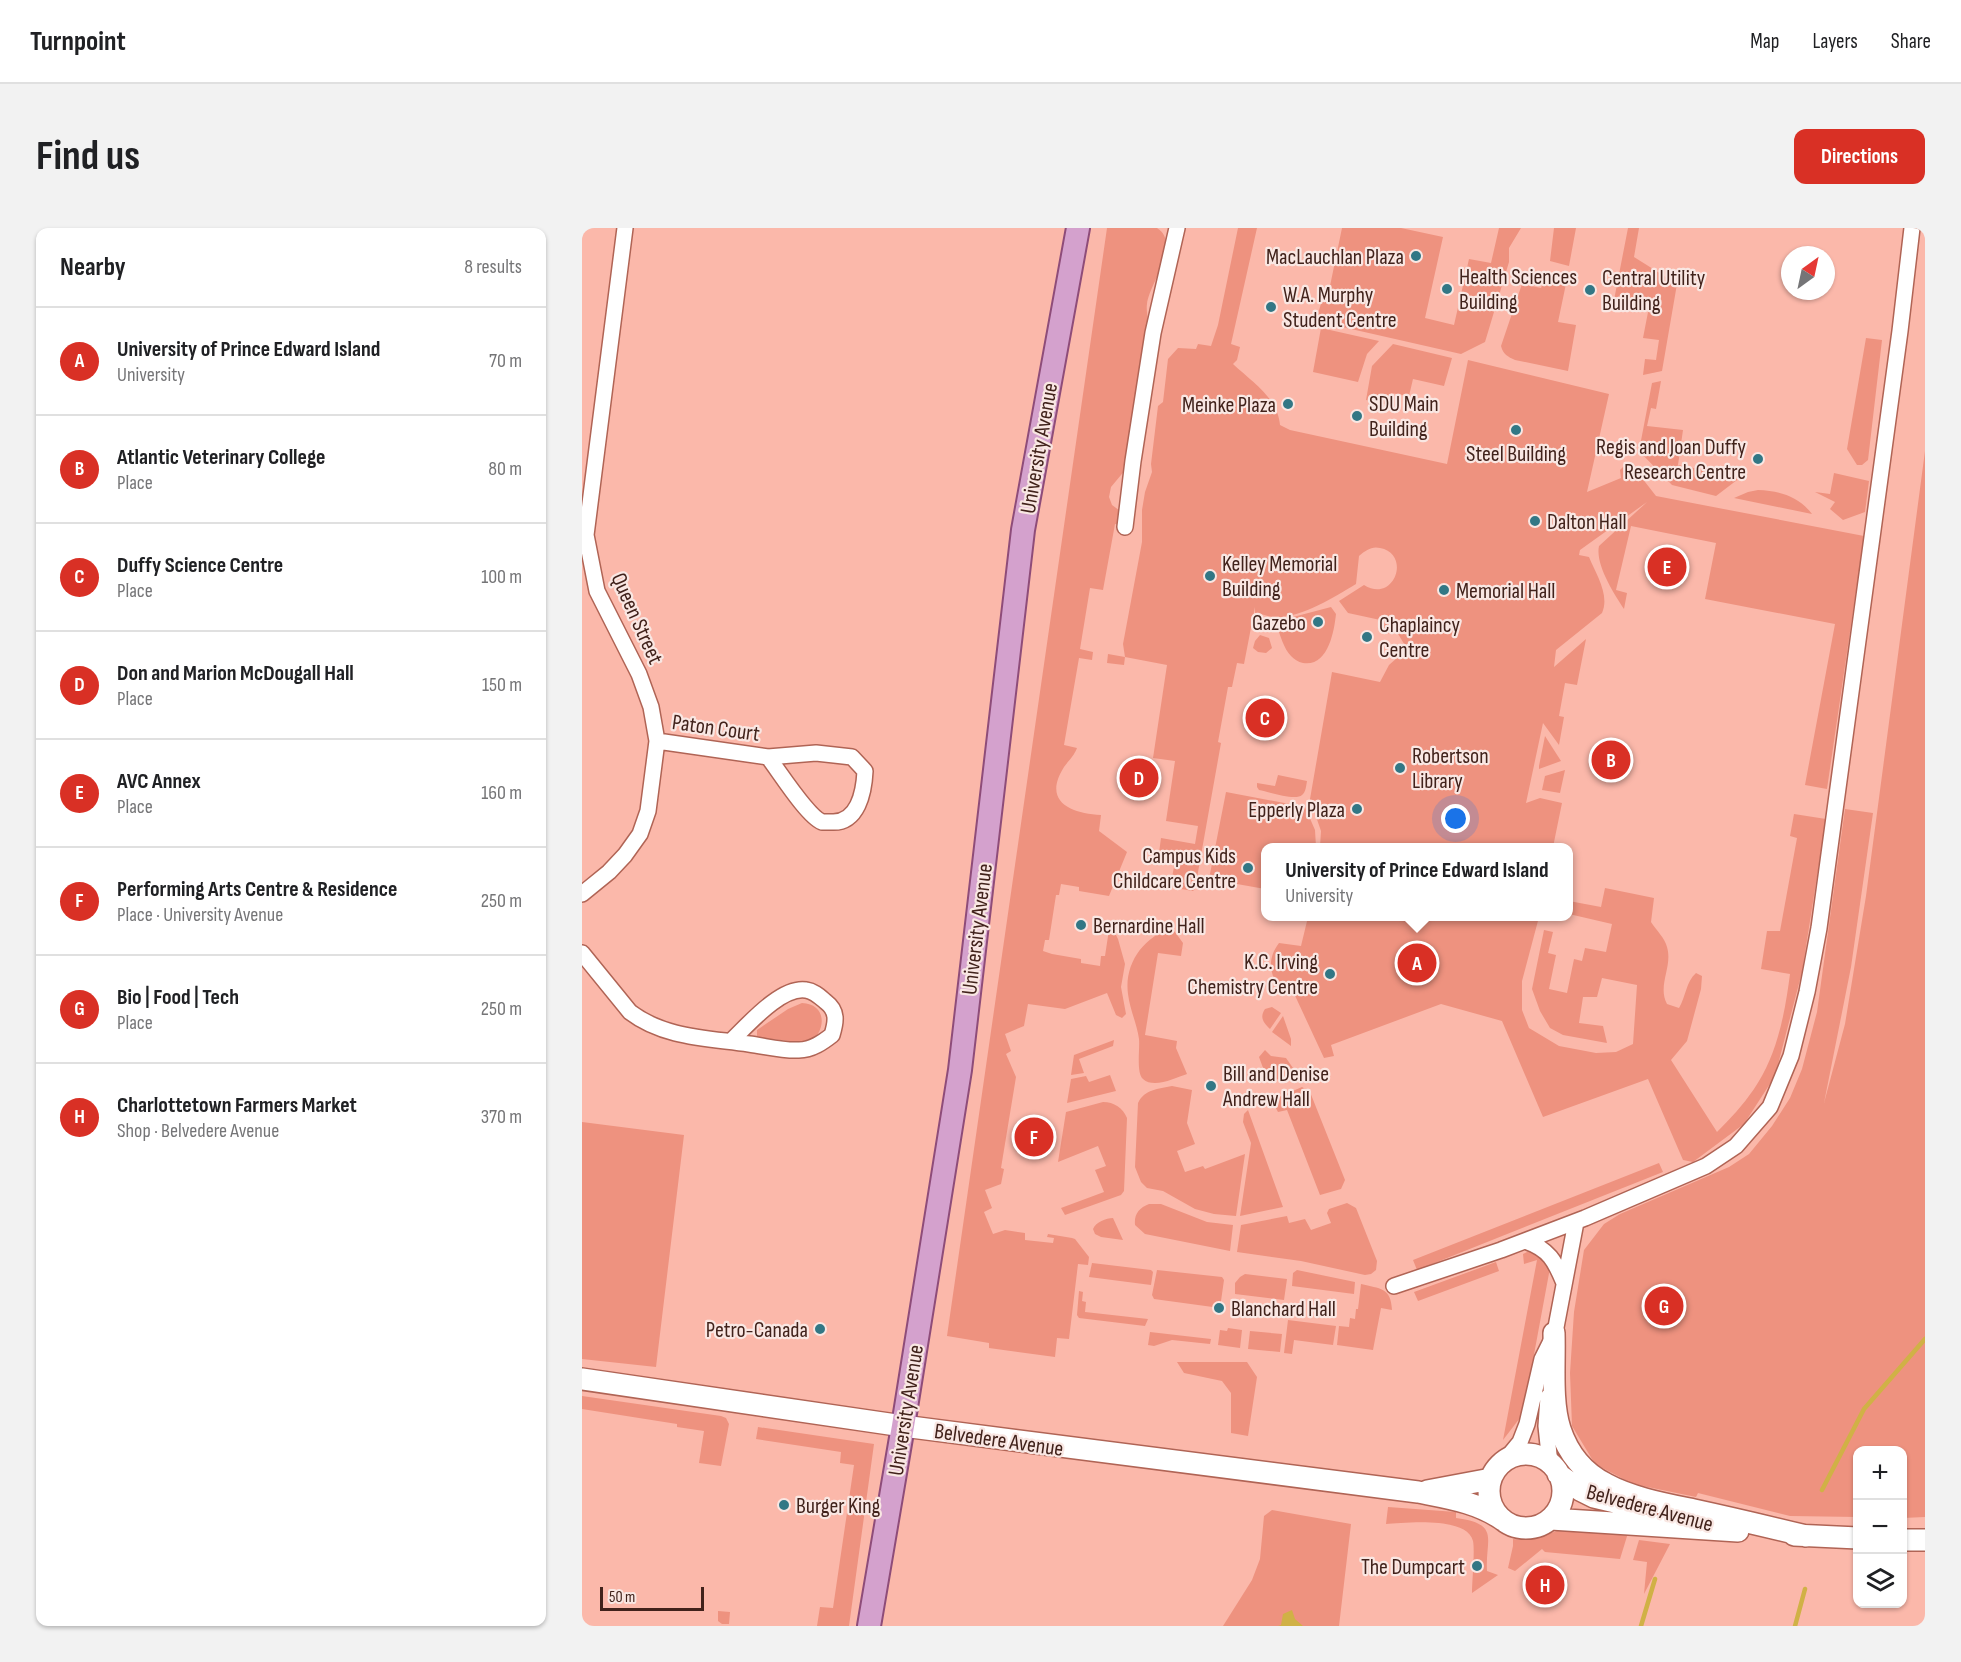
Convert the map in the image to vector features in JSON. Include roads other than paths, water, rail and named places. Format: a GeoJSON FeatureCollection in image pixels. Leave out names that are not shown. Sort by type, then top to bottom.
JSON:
{"type":"FeatureCollection","features":[{"type":"Feature","properties":{"kind":"main road","name":"University Avenue"},"geometry":{"type":"LineString","coordinates":[[869,1626],[960,1070],[1023,530],[1077,229]]}},
{"type":"Feature","properties":{"kind":"main road"},"geometry":{"type":"LineString","coordinates":[[1554,1333],[1556,1416],[1574,1459],[1589,1472],[1605,1484],[1628,1494],[1806,1536]]}},
{"type":"Feature","properties":{"kind":"main road","name":"Belvedere Avenue"},"geometry":{"type":"LineString","coordinates":[[582,1379],[903,1426],[1418,1492],[1469,1503],[1503,1520]]}},
{"type":"Feature","properties":{"kind":"main road"},"geometry":{"type":"LineString","coordinates":[[1529,1454],[1540,1457],[1554,1469],[1562,1485],[1562,1497],[1551,1519],[1531,1528],[1521,1528],[1503,1520],[1495,1512],[1490,1502],[1491,1479],[1496,1469],[1506,1459],[1529,1454]]}},
{"type":"Feature","properties":{"kind":"main road","name":"Belvedere Avenue"},"geometry":{"type":"LineString","coordinates":[[1554,1469],[1580,1490],[1594,1497],[1747,1532]]}},
{"type":"Feature","properties":{"kind":"main road","name":"Belvedere Avenue"},"geometry":{"type":"LineString","coordinates":[[1418,1492],[1491,1479]]}},
{"type":"Feature","properties":{"kind":"main road","name":"Belvedere Avenue"},"geometry":{"type":"LineString","coordinates":[[1551,1519],[1853,1538]]}},
{"type":"Feature","properties":{"kind":"main road"},"geometry":{"type":"LineString","coordinates":[[1907,1539],[1925,1540]]}},
{"type":"Feature","properties":{"kind":"street","name":"Queen Street"},"geometry":{"type":"LineString","coordinates":[[582,894],[609,872],[640,834],[648,811],[657,741],[651,707],[639,674],[597,591],[586,534],[625,228]]}},
{"type":"Feature","properties":{"kind":"street"},"geometry":{"type":"LineString","coordinates":[[1125,527],[1132,460],[1153,333],[1177,228]]}},
{"type":"Feature","properties":{"kind":"street"},"geometry":{"type":"LineString","coordinates":[[1394,1286],[1576,1222],[1697,1170],[1736,1146],[1770,1107],[1791,1056],[1807,992],[1819,928],[1912,228]]}},
{"type":"Feature","properties":{"kind":"street","name":"Paton Court"},"geometry":{"type":"LineString","coordinates":[[657,741],[768,757],[816,753],[852,757],[865,771],[864,791],[850,816],[838,823],[822,822],[809,812],[768,757]]}},
{"type":"Feature","properties":{"kind":"street"},"geometry":{"type":"LineString","coordinates":[[582,953],[630,1012],[656,1027],[684,1036],[801,1051],[820,1044],[832,1035],[836,1014],[831,1006],[812,992],[804,990],[788,993],[762,1011],[731,1041]]}},
{"type":"Feature","properties":{"kind":"street"},"geometry":{"type":"LineString","coordinates":[[1554,1469],[1548,1450],[1546,1417],[1554,1333],[1576,1222]]}},
{"type":"Feature","properties":{"kind":"street"},"geometry":{"type":"LineString","coordinates":[[1525,1241],[1537,1245],[1548,1253],[1564,1284]]}},
{"type":"Feature","properties":{"kind":"street"},"geometry":{"type":"LineString","coordinates":[[1506,1459],[1520,1442],[1527,1424],[1542,1359],[1554,1333]]}},
{"type":"Feature","properties":{"kind":"waterway"},"geometry":{"type":"LineString","coordinates":[[1822,1490],[1864,1409],[1925,1339]]}},
{"type":"Feature","properties":{"kind":"waterway"},"geometry":{"type":"LineString","coordinates":[[1641,1626],[1655,1579]]}},
{"type":"Feature","properties":{"kind":"waterway"},"geometry":{"type":"LineString","coordinates":[[1795,1626],[1805,1589]]}},
{"type":"Feature","properties":{"kind":"place","name":"MacLauchlan Plaza"},"geometry":{"type":"Point","coordinates":[1416,256]}},
{"type":"Feature","properties":{"kind":"place","name":"Health Sciences Building"},"geometry":{"type":"Point","coordinates":[1447,289]}},
{"type":"Feature","properties":{"kind":"place","name":"Central Utility Building"},"geometry":{"type":"Point","coordinates":[1590,290]}},
{"type":"Feature","properties":{"kind":"place","name":"W.A. Murphy Student Centre"},"geometry":{"type":"Point","coordinates":[1271,307]}},
{"type":"Feature","properties":{"kind":"place","name":"Meinke Plaza"},"geometry":{"type":"Point","coordinates":[1288,404]}},
{"type":"Feature","properties":{"kind":"place","name":"SDU Main Building"},"geometry":{"type":"Point","coordinates":[1357,416]}},
{"type":"Feature","properties":{"kind":"place","name":"Steel Building"},"geometry":{"type":"Point","coordinates":[1516,430]}},
{"type":"Feature","properties":{"kind":"place","name":"Regis and Joan Duffy Research Centre"},"geometry":{"type":"Point","coordinates":[1758,459]}},
{"type":"Feature","properties":{"kind":"place","name":"Dalton Hall"},"geometry":{"type":"Point","coordinates":[1535,521]}},
{"type":"Feature","properties":{"kind":"place","name":"AVC Annex"},"geometry":{"type":"Point","coordinates":[1667,567]}},
{"type":"Feature","properties":{"kind":"place","name":"Kelley Memorial Building"},"geometry":{"type":"Point","coordinates":[1210,576]}},
{"type":"Feature","properties":{"kind":"place","name":"Memorial Hall"},"geometry":{"type":"Point","coordinates":[1444,590]}},
{"type":"Feature","properties":{"kind":"place","name":"Gazebo"},"geometry":{"type":"Point","coordinates":[1318,622]}},
{"type":"Feature","properties":{"kind":"place","name":"Chaplaincy Centre"},"geometry":{"type":"Point","coordinates":[1367,637]}},
{"type":"Feature","properties":{"kind":"place","name":"Duffy Science Centre"},"geometry":{"type":"Point","coordinates":[1265,718]}},
{"type":"Feature","properties":{"kind":"place","name":"Atlantic Veterinary College"},"geometry":{"type":"Point","coordinates":[1611,760]}},
{"type":"Feature","properties":{"kind":"place","name":"Robertson Library"},"geometry":{"type":"Point","coordinates":[1400,768]}},
{"type":"Feature","properties":{"kind":"place","name":"Don and Marion McDougall Hall"},"geometry":{"type":"Point","coordinates":[1139,778]}},
{"type":"Feature","properties":{"kind":"place","name":"Epperly Plaza"},"geometry":{"type":"Point","coordinates":[1357,809]}},
{"type":"Feature","properties":{"kind":"place","name":"Campus Kids Childcare Centre"},"geometry":{"type":"Point","coordinates":[1248,868]}},
{"type":"Feature","properties":{"kind":"place","name":"Bernardine Hall"},"geometry":{"type":"Point","coordinates":[1081,925]}},
{"type":"Feature","properties":{"kind":"place","name":"University of Prince Edward Island"},"geometry":{"type":"Point","coordinates":[1417,963]}},
{"type":"Feature","properties":{"kind":"place","name":"K.C. Irving Chemistry Centre"},"geometry":{"type":"Point","coordinates":[1330,974]}},
{"type":"Feature","properties":{"kind":"place","name":"Bill and Denise Andrew Hall"},"geometry":{"type":"Point","coordinates":[1211,1086]}},
{"type":"Feature","properties":{"kind":"place","name":"Performing Arts Centre & Residence"},"geometry":{"type":"Point","coordinates":[1034,1137]}},
{"type":"Feature","properties":{"kind":"place","name":"Bio | Food | Tech"},"geometry":{"type":"Point","coordinates":[1664,1306]}},
{"type":"Feature","properties":{"kind":"place","name":"Blanchard Hall"},"geometry":{"type":"Point","coordinates":[1219,1308]}},
{"type":"Feature","properties":{"kind":"place","name":"Petro-Canada"},"geometry":{"type":"Point","coordinates":[820,1329]}},
{"type":"Feature","properties":{"kind":"place","name":"Burger King"},"geometry":{"type":"Point","coordinates":[784,1505]}},
{"type":"Feature","properties":{"kind":"place","name":"The Dumpcart"},"geometry":{"type":"Point","coordinates":[1477,1566]}},
{"type":"Feature","properties":{"kind":"place","name":"Charlottetown Farmers Market"},"geometry":{"type":"Point","coordinates":[1545,1585]}}]}
